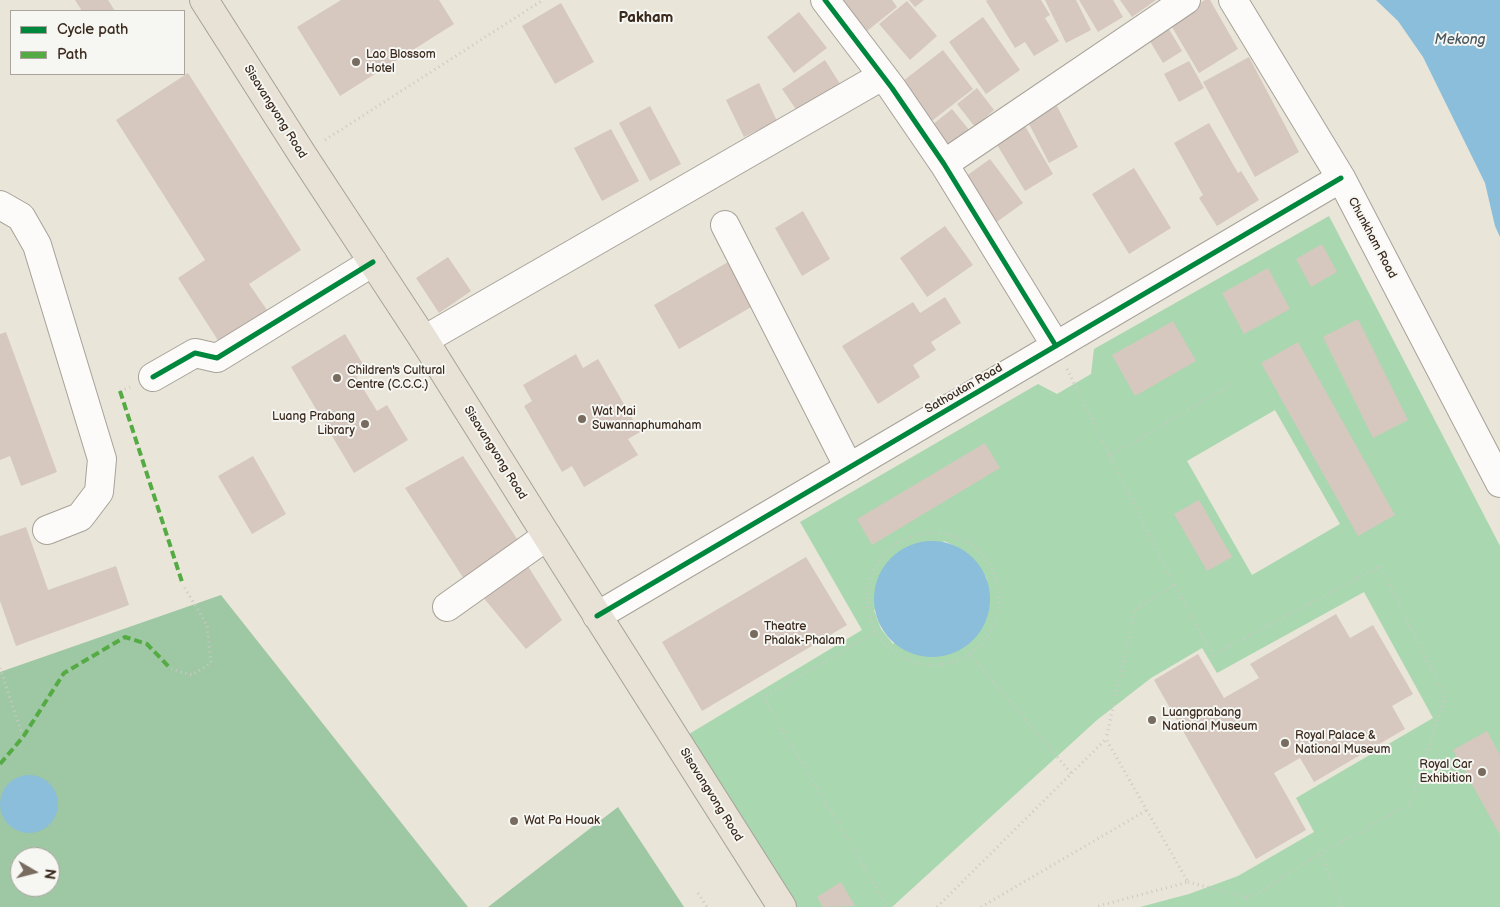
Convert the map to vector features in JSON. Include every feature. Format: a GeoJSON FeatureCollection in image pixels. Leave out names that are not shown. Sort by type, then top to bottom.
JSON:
{"type":"FeatureCollection","features":[{"type":"Feature","properties":{"kind":"main road","name":"Sisavangvong Road"},"geometry":{"type":"LineString","coordinates":[[204,0],[424,340],[782,907]]}},
{"type":"Feature","properties":{"kind":"street"},"geometry":{"type":"LineString","coordinates":[[824,0],[882,76],[944,164],[1056,346]]}},
{"type":"Feature","properties":{"kind":"street"},"geometry":{"type":"LineString","coordinates":[[944,164],[1186,0]]}},
{"type":"Feature","properties":{"kind":"street","name":"Chunkham Road"},"geometry":{"type":"LineString","coordinates":[[1233,0],[1340,178],[1500,483]]}},
{"type":"Feature","properties":{"kind":"street"},"geometry":{"type":"LineString","coordinates":[[424,340],[882,76]]}},
{"type":"Feature","properties":{"kind":"street","name":"Sathoutan Road"},"geometry":{"type":"LineString","coordinates":[[597,616],[1340,178]]}},
{"type":"Feature","properties":{"kind":"street"},"geometry":{"type":"LineString","coordinates":[[0,205],[21,217],[37,245],[102,459],[98,492],[80,517],[47,530]]}},
{"type":"Feature","properties":{"kind":"street"},"geometry":{"type":"LineString","coordinates":[[725,225],[850,468]]}},
{"type":"Feature","properties":{"kind":"street"},"geometry":{"type":"LineString","coordinates":[[153,377],[195,353],[217,358],[373,262]]}},
{"type":"Feature","properties":{"kind":"street"},"geometry":{"type":"LineString","coordinates":[[447,606],[547,536]]}},
{"type":"Feature","properties":{"kind":"path"},"geometry":{"type":"LineString","coordinates":[[302,154],[543,0]]}},
{"type":"Feature","properties":{"kind":"path"},"geometry":{"type":"LineString","coordinates":[[1056,346],[1174,585],[1213,655],[1380,566],[1445,696],[1410,804],[1321,853],[1249,898],[1188,882],[1095,907]]}},
{"type":"Feature","properties":{"kind":"path"},"geometry":{"type":"LineString","coordinates":[[1110,456],[1235,382]]}},
{"type":"Feature","properties":{"kind":"path"},"geometry":{"type":"LineString","coordinates":[[926,532],[947,534],[968,542],[984,556],[995,575],[999,597],[996,619],[986,638],[970,654],[951,663],[929,666],[908,660],[889,649],[875,632],[867,612],[867,590],[874,568],[886,551],[904,538],[926,532]]}},
{"type":"Feature","properties":{"kind":"path"},"geometry":{"type":"LineString","coordinates":[[171,669],[192,675],[211,663],[207,625],[183,585]]}},
{"type":"Feature","properties":{"kind":"path"},"geometry":{"type":"LineString","coordinates":[[937,907],[1106,739],[1135,609],[1174,585]]}},
{"type":"Feature","properties":{"kind":"path"},"geometry":{"type":"LineString","coordinates":[[875,632],[763,698],[888,907]]}},
{"type":"Feature","properties":{"kind":"path"},"geometry":{"type":"LineString","coordinates":[[970,654],[1071,773]]}},
{"type":"Feature","properties":{"kind":"path"},"geometry":{"type":"LineString","coordinates":[[0,668],[23,737]]}},
{"type":"Feature","properties":{"kind":"path"},"geometry":{"type":"LineString","coordinates":[[1106,739],[1188,882]]}},
{"type":"Feature","properties":{"kind":"path"},"geometry":{"type":"LineString","coordinates":[[981,907],[1147,810]]}},
{"type":"Feature","properties":{"kind":"path"},"geometry":{"type":"LineString","coordinates":[[1321,853],[1342,907]]}},
{"type":"Feature","properties":{"kind":"path"},"geometry":{"type":"LineString","coordinates":[[698,893],[707,907]]}},
{"type":"Feature","properties":{"kind":"green space"},"geometry":{"type":"Polygon","coordinates":[[[1329,216],[1500,546],[1500,907],[1140,907],[1189,894],[1238,876],[1314,832],[1296,798],[1433,718],[1364,592],[1217,673],[1202,648],[1151,678],[1097,720],[892,907],[790,907],[684,737],[862,630],[800,522],[1038,384],[1057,394],[1091,374],[1094,349],[1329,216]],[[1275,410],[1187,461],[1252,575],[1340,524],[1275,410]],[[944,541],[874,610],[881,629],[893,644],[987,579],[970,556],[944,541]]]}},
{"type":"Feature","properties":{"kind":"green space"},"geometry":{"type":"Polygon","coordinates":[[[221,595],[468,907],[0,907],[0,672],[221,595]]]}},
{"type":"Feature","properties":{"kind":"green space"},"geometry":{"type":"Polygon","coordinates":[[[618,807],[684,907],[488,907],[618,807]]]}},
{"type":"Feature","properties":{"kind":"water","name":"Mekong"},"geometry":{"type":"Polygon","coordinates":[[[1376,0],[1500,0],[1500,237],[1495,226],[1485,183],[1423,57],[1398,21],[1376,0]]]}},
{"type":"Feature","properties":{"kind":"water"},"geometry":{"type":"Polygon","coordinates":[[[932,541],[954,545],[964,550],[973,558],[981,567],[986,577],[990,599],[986,621],[981,631],[973,640],[964,648],[954,653],[932,657],[910,653],[900,648],[891,640],[883,631],[878,621],[874,599],[878,577],[883,567],[891,558],[900,550],[910,545],[932,541]]]}},
{"type":"Feature","properties":{"kind":"water"},"geometry":{"type":"Polygon","coordinates":[[[29,775],[45,780],[53,788],[58,804],[53,820],[45,828],[29,833],[13,828],[5,820],[0,804],[5,788],[13,780],[29,775]]]}},
{"type":"Feature","properties":{"kind":"building"},"geometry":{"type":"Polygon","coordinates":[[[75,0],[108,0],[114,10],[81,10],[75,0]]]}},
{"type":"Feature","properties":{"kind":"building","name":"Lao Blossom Hotel"},"geometry":{"type":"Polygon","coordinates":[[[341,0],[439,0],[454,24],[340,96],[297,27],[341,0]]]}},
{"type":"Feature","properties":{"kind":"building"},"geometry":{"type":"Polygon","coordinates":[[[834,0],[892,0],[897,7],[862,35],[834,0]]]}},
{"type":"Feature","properties":{"kind":"building"},"geometry":{"type":"Polygon","coordinates":[[[909,0],[924,0],[915,7],[909,0]]]}},
{"type":"Feature","properties":{"kind":"building"},"geometry":{"type":"Polygon","coordinates":[[[1041,0],[1050,15],[1045,18],[1059,41],[1034,56],[1025,42],[1015,48],[986,1],[1041,0]]]}},
{"type":"Feature","properties":{"kind":"building"},"geometry":{"type":"Polygon","coordinates":[[[1045,0],[1076,0],[1091,30],[1066,43],[1045,0]]]}},
{"type":"Feature","properties":{"kind":"building"},"geometry":{"type":"Polygon","coordinates":[[[1079,0],[1113,0],[1123,17],[1098,32],[1079,0]]]}},
{"type":"Feature","properties":{"kind":"building"},"geometry":{"type":"Polygon","coordinates":[[[1120,0],[1156,0],[1132,17],[1120,0]]]}},
{"type":"Feature","properties":{"kind":"building"},"geometry":{"type":"Polygon","coordinates":[[[1205,0],[1210,0],[1238,49],[1199,73],[1169,22],[1205,0]]]}},
{"type":"Feature","properties":{"kind":"building"},"geometry":{"type":"Polygon","coordinates":[[[907,1],[937,36],[910,60],[879,24],[907,1]]]}},
{"type":"Feature","properties":{"kind":"building"},"geometry":{"type":"Polygon","coordinates":[[[561,3],[594,62],[555,84],[522,26],[561,3]]]}},
{"type":"Feature","properties":{"kind":"building"},"geometry":{"type":"Polygon","coordinates":[[[799,12],[827,48],[794,73],[767,37],[799,12]]]}},
{"type":"Feature","properties":{"kind":"building"},"geometry":{"type":"Polygon","coordinates":[[[983,17],[1020,70],[986,94],[949,42],[983,17]]]}},
{"type":"Feature","properties":{"kind":"building"},"geometry":{"type":"Polygon","coordinates":[[[1164,21],[1182,51],[1163,63],[1145,33],[1164,21]]]}},
{"type":"Feature","properties":{"kind":"building"},"geometry":{"type":"Polygon","coordinates":[[[943,50],[973,89],[924,127],[894,88],[943,50]]]}},
{"type":"Feature","properties":{"kind":"building"},"geometry":{"type":"Polygon","coordinates":[[[1249,57],[1299,152],[1255,177],[1203,82],[1249,57]]]}},
{"type":"Feature","properties":{"kind":"building"},"geometry":{"type":"Polygon","coordinates":[[[825,60],[842,87],[800,115],[782,89],[825,60]]]}},
{"type":"Feature","properties":{"kind":"building"},"geometry":{"type":"Polygon","coordinates":[[[1189,61],[1204,88],[1179,102],[1164,74],[1189,61]]]}},
{"type":"Feature","properties":{"kind":"building"},"geometry":{"type":"Polygon","coordinates":[[[188,73],[301,250],[249,284],[267,310],[219,342],[178,278],[205,260],[116,120],[188,73]]]}},
{"type":"Feature","properties":{"kind":"building"},"geometry":{"type":"Polygon","coordinates":[[[759,83],[777,121],[744,137],[726,100],[759,83]]]}},
{"type":"Feature","properties":{"kind":"building"},"geometry":{"type":"Polygon","coordinates":[[[977,88],[994,110],[975,127],[957,104],[977,88]]]}},
{"type":"Feature","properties":{"kind":"building"},"geometry":{"type":"Polygon","coordinates":[[[650,106],[681,164],[650,181],[619,123],[650,106]]]}},
{"type":"Feature","properties":{"kind":"building"},"geometry":{"type":"Polygon","coordinates":[[[1057,106],[1078,147],[1049,163],[1028,122],[1057,106]]]}},
{"type":"Feature","properties":{"kind":"building"},"geometry":{"type":"Polygon","coordinates":[[[952,109],[970,131],[950,147],[932,125],[952,109]]]}},
{"type":"Feature","properties":{"kind":"building"},"geometry":{"type":"Polygon","coordinates":[[[1209,123],[1238,173],[1241,171],[1259,200],[1217,226],[1199,198],[1203,195],[1174,143],[1209,123]]]}},
{"type":"Feature","properties":{"kind":"building"},"geometry":{"type":"Polygon","coordinates":[[[1025,126],[1053,174],[1025,191],[996,143],[1025,126]]]}},
{"type":"Feature","properties":{"kind":"building"},"geometry":{"type":"Polygon","coordinates":[[[611,129],[639,181],[602,201],[574,148],[611,129]]]}},
{"type":"Feature","properties":{"kind":"building"},"geometry":{"type":"Polygon","coordinates":[[[990,159],[1023,203],[994,224],[962,179],[990,159]]]}},
{"type":"Feature","properties":{"kind":"building"},"geometry":{"type":"Polygon","coordinates":[[[1134,168],[1171,228],[1129,254],[1092,194],[1134,168]]]}},
{"type":"Feature","properties":{"kind":"building"},"geometry":{"type":"Polygon","coordinates":[[[803,211],[830,259],[802,276],[775,228],[803,211]]]}},
{"type":"Feature","properties":{"kind":"building"},"geometry":{"type":"Polygon","coordinates":[[[945,226],[973,265],[927,297],[900,258],[945,226]]]}},
{"type":"Feature","properties":{"kind":"building"},"geometry":{"type":"Polygon","coordinates":[[[1322,244],[1337,272],[1311,287],[1296,259],[1322,244]]]}},
{"type":"Feature","properties":{"kind":"building"},"geometry":{"type":"Polygon","coordinates":[[[448,257],[471,291],[439,313],[416,278],[448,257]]]}},
{"type":"Feature","properties":{"kind":"building"},"geometry":{"type":"Polygon","coordinates":[[[728,262],[753,306],[679,349],[654,305],[728,262]]]}},
{"type":"Feature","properties":{"kind":"building"},"geometry":{"type":"Polygon","coordinates":[[[1268,268],[1290,309],[1244,334],[1222,293],[1268,268]]]}},
{"type":"Feature","properties":{"kind":"building"},"geometry":{"type":"Polygon","coordinates":[[[945,297],[961,323],[931,342],[936,350],[913,365],[920,377],[878,404],[842,346],[913,302],[920,313],[945,297]]]}},
{"type":"Feature","properties":{"kind":"building"},"geometry":{"type":"Polygon","coordinates":[[[1358,319],[1408,420],[1373,438],[1323,337],[1358,319]]]}},
{"type":"Feature","properties":{"kind":"building"},"geometry":{"type":"Polygon","coordinates":[[[1173,321],[1196,361],[1135,396],[1112,355],[1173,321]]]}},
{"type":"Feature","properties":{"kind":"building"},"geometry":{"type":"Polygon","coordinates":[[[6,332],[57,472],[21,486],[10,456],[0,460],[0,334],[6,332]]]}},
{"type":"Feature","properties":{"kind":"building"},"geometry":{"type":"Polygon","coordinates":[[[345,334],[367,371],[356,377],[377,411],[387,405],[408,440],[354,473],[291,367],[345,334]]]}},
{"type":"Feature","properties":{"kind":"building"},"geometry":{"type":"Polygon","coordinates":[[[1298,342],[1395,515],[1358,536],[1261,363],[1298,342]]]}},
{"type":"Feature","properties":{"kind":"building","name":"Wat Mai Suwannaphumaham"},"geometry":{"type":"Polygon","coordinates":[[[576,354],[583,368],[598,359],[640,432],[628,439],[638,455],[584,487],[572,466],[562,472],[524,406],[532,401],[523,385],[576,354]]]}},
{"type":"Feature","properties":{"kind":"building"},"geometry":{"type":"Polygon","coordinates":[[[985,443],[1000,468],[872,545],[857,519],[985,443]]]}},
{"type":"Feature","properties":{"kind":"building"},"geometry":{"type":"Polygon","coordinates":[[[253,456],[286,514],[252,534],[218,476],[253,456]]]}},
{"type":"Feature","properties":{"kind":"building"},"geometry":{"type":"Polygon","coordinates":[[[463,456],[519,542],[464,579],[405,488],[463,456]]]}},
{"type":"Feature","properties":{"kind":"building"},"geometry":{"type":"Polygon","coordinates":[[[1199,500],[1232,557],[1207,571],[1174,514],[1199,500]]]}},
{"type":"Feature","properties":{"kind":"building"},"geometry":{"type":"Polygon","coordinates":[[[26,527],[48,590],[116,566],[129,605],[16,646],[0,601],[0,536],[26,527]]]}},
{"type":"Feature","properties":{"kind":"building","name":"Theatre Phalak-Phalam"},"geometry":{"type":"Polygon","coordinates":[[[806,557],[847,625],[702,711],[662,642],[806,557]]]}},
{"type":"Feature","properties":{"kind":"building"},"geometry":{"type":"Polygon","coordinates":[[[524,560],[562,620],[526,649],[482,596],[524,560]]]}},
{"type":"Feature","properties":{"kind":"building","name":"Royal Palace & National Museum"},"geometry":{"type":"Polygon","coordinates":[[[1336,614],[1350,638],[1373,625],[1413,694],[1392,706],[1405,729],[1314,782],[1300,758],[1274,773],[1306,830],[1256,859],[1154,680],[1198,654],[1224,698],[1259,678],[1250,664],[1336,614]]]}},
{"type":"Feature","properties":{"kind":"building","name":"Royal Car Exhibition"},"geometry":{"type":"Polygon","coordinates":[[[1487,731],[1500,755],[1500,835],[1453,750],[1487,731]]]}},
{"type":"Feature","properties":{"kind":"building"},"geometry":{"type":"Polygon","coordinates":[[[841,882],[855,906],[823,907],[817,897],[841,882]]]}},
{"type":"Feature","properties":{"kind":"marked path"},"geometry":{"type":"LineString","coordinates":[[120,391],[183,585]]}},
{"type":"Feature","properties":{"kind":"marked path"},"geometry":{"type":"LineString","coordinates":[[0,764],[23,737],[64,673],[125,637],[147,644],[171,669]]}},
{"type":"Feature","properties":{"kind":"cycle path"},"geometry":{"type":"LineString","coordinates":[[825,0],[892,88],[944,164],[1056,346]]}},
{"type":"Feature","properties":{"kind":"cycle path"},"geometry":{"type":"LineString","coordinates":[[597,616],[1341,178]]}},
{"type":"Feature","properties":{"kind":"cycle path"},"geometry":{"type":"LineString","coordinates":[[153,377],[195,353],[217,358],[373,262]]}},
{"type":"Feature","properties":{"kind":"place","name":"Lao Blossom Hotel"},"geometry":{"type":"Point","coordinates":[356,62]}},
{"type":"Feature","properties":{"kind":"place","name":"Children's Cultural Centre (C.C.C.)"},"geometry":{"type":"Point","coordinates":[337,378]}},
{"type":"Feature","properties":{"kind":"place","name":"Wat Mai Suwannaphumaham"},"geometry":{"type":"Point","coordinates":[582,419]}},
{"type":"Feature","properties":{"kind":"place","name":"Luang Prabang Library"},"geometry":{"type":"Point","coordinates":[365,424]}},
{"type":"Feature","properties":{"kind":"place","name":"Theatre Phalak-Phalam"},"geometry":{"type":"Point","coordinates":[754,634]}},
{"type":"Feature","properties":{"kind":"place","name":"Luangprabang National Museum"},"geometry":{"type":"Point","coordinates":[1152,720]}},
{"type":"Feature","properties":{"kind":"place","name":"Royal Palace & National Museum"},"geometry":{"type":"Point","coordinates":[1285,743]}},
{"type":"Feature","properties":{"kind":"place","name":"Royal Car Exhibition"},"geometry":{"type":"Point","coordinates":[1482,772]}},
{"type":"Feature","properties":{"kind":"place","name":"Wat Pa Houak"},"geometry":{"type":"Point","coordinates":[514,821]}},
{"type":"Feature","properties":{"kind":"district","name":"Pakham"},"geometry":{"type":"Point","coordinates":[646,18]}}]}
